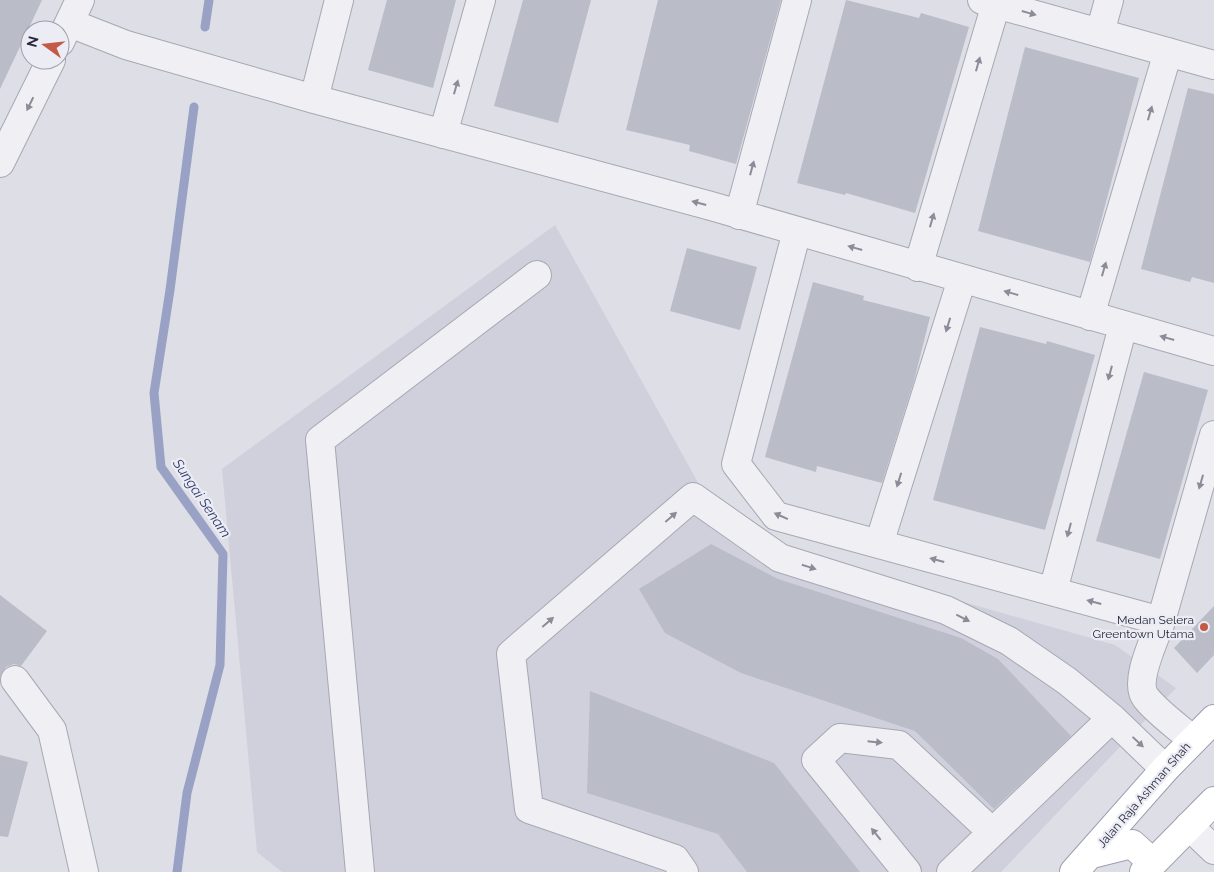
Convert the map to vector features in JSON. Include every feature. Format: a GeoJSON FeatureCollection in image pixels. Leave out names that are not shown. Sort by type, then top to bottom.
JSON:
{"type":"FeatureCollection","features":[{"type":"Feature","properties":{"kind":"main road","name":"Jalan Raja Ashman Shah"},"geometry":{"type":"LineString","coordinates":[[1083,863],[1165,769],[1214,719]]}},
{"type":"Feature","properties":{"kind":"main road"},"geometry":{"type":"LineString","coordinates":[[1083,863],[1132,844],[1154,869],[1189,826],[1214,801]]}},
{"type":"Feature","properties":{"kind":"street"},"geometry":{"type":"LineString","coordinates":[[314,99],[339,0]]}},
{"type":"Feature","properties":{"kind":"street"},"geometry":{"type":"LineString","coordinates":[[443,134],[481,0]]}},
{"type":"Feature","properties":{"kind":"street"},"geometry":{"type":"LineString","coordinates":[[740,215],[797,0]]}},
{"type":"Feature","properties":{"kind":"street"},"geometry":{"type":"LineString","coordinates":[[1100,33],[1109,0]]}},
{"type":"Feature","properties":{"kind":"street"},"geometry":{"type":"LineString","coordinates":[[918,266],[989,2],[1214,65]]}},
{"type":"Feature","properties":{"kind":"street"},"geometry":{"type":"LineString","coordinates":[[70,22],[126,45],[314,99],[797,231],[1214,351]]}},
{"type":"Feature","properties":{"kind":"street"},"geometry":{"type":"LineString","coordinates":[[1090,316],[1168,52]]}},
{"type":"Feature","properties":{"kind":"street"},"geometry":{"type":"LineString","coordinates":[[0,163],[46,70]]}},
{"type":"Feature","properties":{"kind":"street"},"geometry":{"type":"LineString","coordinates":[[797,231],[736,464],[776,516],[1161,621]]}},
{"type":"Feature","properties":{"kind":"street"},"geometry":{"type":"LineString","coordinates":[[360,872],[320,440],[537,275]]}},
{"type":"Feature","properties":{"kind":"street"},"geometry":{"type":"LineString","coordinates":[[879,544],[962,279]]}},
{"type":"Feature","properties":{"kind":"street"},"geometry":{"type":"LineString","coordinates":[[1053,591],[1123,326]]}},
{"type":"Feature","properties":{"kind":"street"},"geometry":{"type":"LineString","coordinates":[[1193,740],[1145,697],[1141,684],[1143,671],[1161,621],[1214,435]]}},
{"type":"Feature","properties":{"kind":"street"},"geometry":{"type":"LineString","coordinates":[[672,868],[529,809],[511,654],[693,498],[780,558],[946,610],[1009,641],[1067,681],[1112,718],[1165,769]]}},
{"type":"Feature","properties":{"kind":"street"},"geometry":{"type":"LineString","coordinates":[[15,680],[52,730],[84,872]]}},
{"type":"Feature","properties":{"kind":"street"},"geometry":{"type":"LineString","coordinates":[[951,872],[991,831],[1112,718]]}},
{"type":"Feature","properties":{"kind":"street"},"geometry":{"type":"LineString","coordinates":[[907,872],[816,760],[840,738],[899,745],[991,831]]}},
{"type":"Feature","properties":{"kind":"street"},"geometry":{"type":"LineString","coordinates":[[1189,826],[1214,850]]}},
{"type":"Feature","properties":{"kind":"shaded area"},"geometry":{"type":"Polygon","coordinates":[[[555,225],[701,488],[788,552],[1115,645],[1176,688],[1001,872],[282,872],[257,852],[222,469],[555,225]]]}},
{"type":"Feature","properties":{"kind":"building"},"geometry":{"type":"Polygon","coordinates":[[[0,0],[42,0],[33,20],[20,20],[20,47],[0,89],[0,0]]]}},
{"type":"Feature","properties":{"kind":"building"},"geometry":{"type":"Polygon","coordinates":[[[387,0],[456,0],[433,88],[368,70],[387,0]]]}},
{"type":"Feature","properties":{"kind":"building"},"geometry":{"type":"Polygon","coordinates":[[[523,0],[591,0],[558,123],[494,106],[523,0]]]}},
{"type":"Feature","properties":{"kind":"building"},"geometry":{"type":"Polygon","coordinates":[[[658,0],[781,0],[736,164],[689,151],[690,145],[626,130],[658,0]]]}},
{"type":"Feature","properties":{"kind":"building"},"geometry":{"type":"Polygon","coordinates":[[[846,0],[919,18],[921,13],[969,27],[915,213],[846,193],[845,195],[797,183],[846,0]]]}},
{"type":"Feature","properties":{"kind":"building"},"geometry":{"type":"Polygon","coordinates":[[[1025,47],[1139,78],[1090,262],[978,231],[1025,47]]]}},
{"type":"Feature","properties":{"kind":"building"},"geometry":{"type":"Polygon","coordinates":[[[1188,88],[1214,94],[1214,283],[1192,277],[1190,282],[1141,269],[1188,88]]]}},
{"type":"Feature","properties":{"kind":"building"},"geometry":{"type":"Polygon","coordinates":[[[687,248],[757,267],[740,330],[670,311],[687,248]]]}},
{"type":"Feature","properties":{"kind":"building"},"geometry":{"type":"Polygon","coordinates":[[[813,282],[864,296],[863,300],[930,317],[914,381],[882,483],[817,466],[816,472],[765,457],[813,282]]]}},
{"type":"Feature","properties":{"kind":"building"},"geometry":{"type":"Polygon","coordinates":[[[980,327],[1046,344],[1047,341],[1095,355],[1045,530],[933,500],[980,327]]]}},
{"type":"Feature","properties":{"kind":"building"},"geometry":{"type":"Polygon","coordinates":[[[1144,372],[1208,390],[1160,559],[1096,541],[1144,372]]]}},
{"type":"Feature","properties":{"kind":"building"},"geometry":{"type":"Polygon","coordinates":[[[711,544],[778,579],[961,638],[998,659],[1071,736],[994,809],[915,731],[741,673],[665,633],[639,589],[711,544]]]}},
{"type":"Feature","properties":{"kind":"building"},"geometry":{"type":"Polygon","coordinates":[[[0,595],[47,631],[21,666],[14,664],[6,667],[0,678],[0,595]]]}},
{"type":"Feature","properties":{"kind":"building","name":"Medan Selera Greentown Utama"},"geometry":{"type":"Polygon","coordinates":[[[1214,606],[1214,655],[1197,673],[1174,648],[1214,606]]]}},
{"type":"Feature","properties":{"kind":"building"},"geometry":{"type":"Polygon","coordinates":[[[590,691],[774,763],[860,872],[747,872],[718,834],[587,793],[590,691]]]}},
{"type":"Feature","properties":{"kind":"building"},"geometry":{"type":"Polygon","coordinates":[[[0,755],[28,762],[8,837],[0,836],[0,755]]]}},
{"type":"Feature","properties":{"kind":"waterway","name":"Sungai Senam"},"geometry":{"type":"LineString","coordinates":[[205,27],[209,0]]}},
{"type":"Feature","properties":{"kind":"waterway","name":"Sungai Senam"},"geometry":{"type":"LineString","coordinates":[[177,872],[187,793],[220,665],[223,554],[161,467],[154,393],[170,290],[194,107]]}},
{"type":"Feature","properties":{"kind":"place","name":"Medan Selera Greentown Utama"},"geometry":{"type":"Point","coordinates":[1204,627]}}]}
